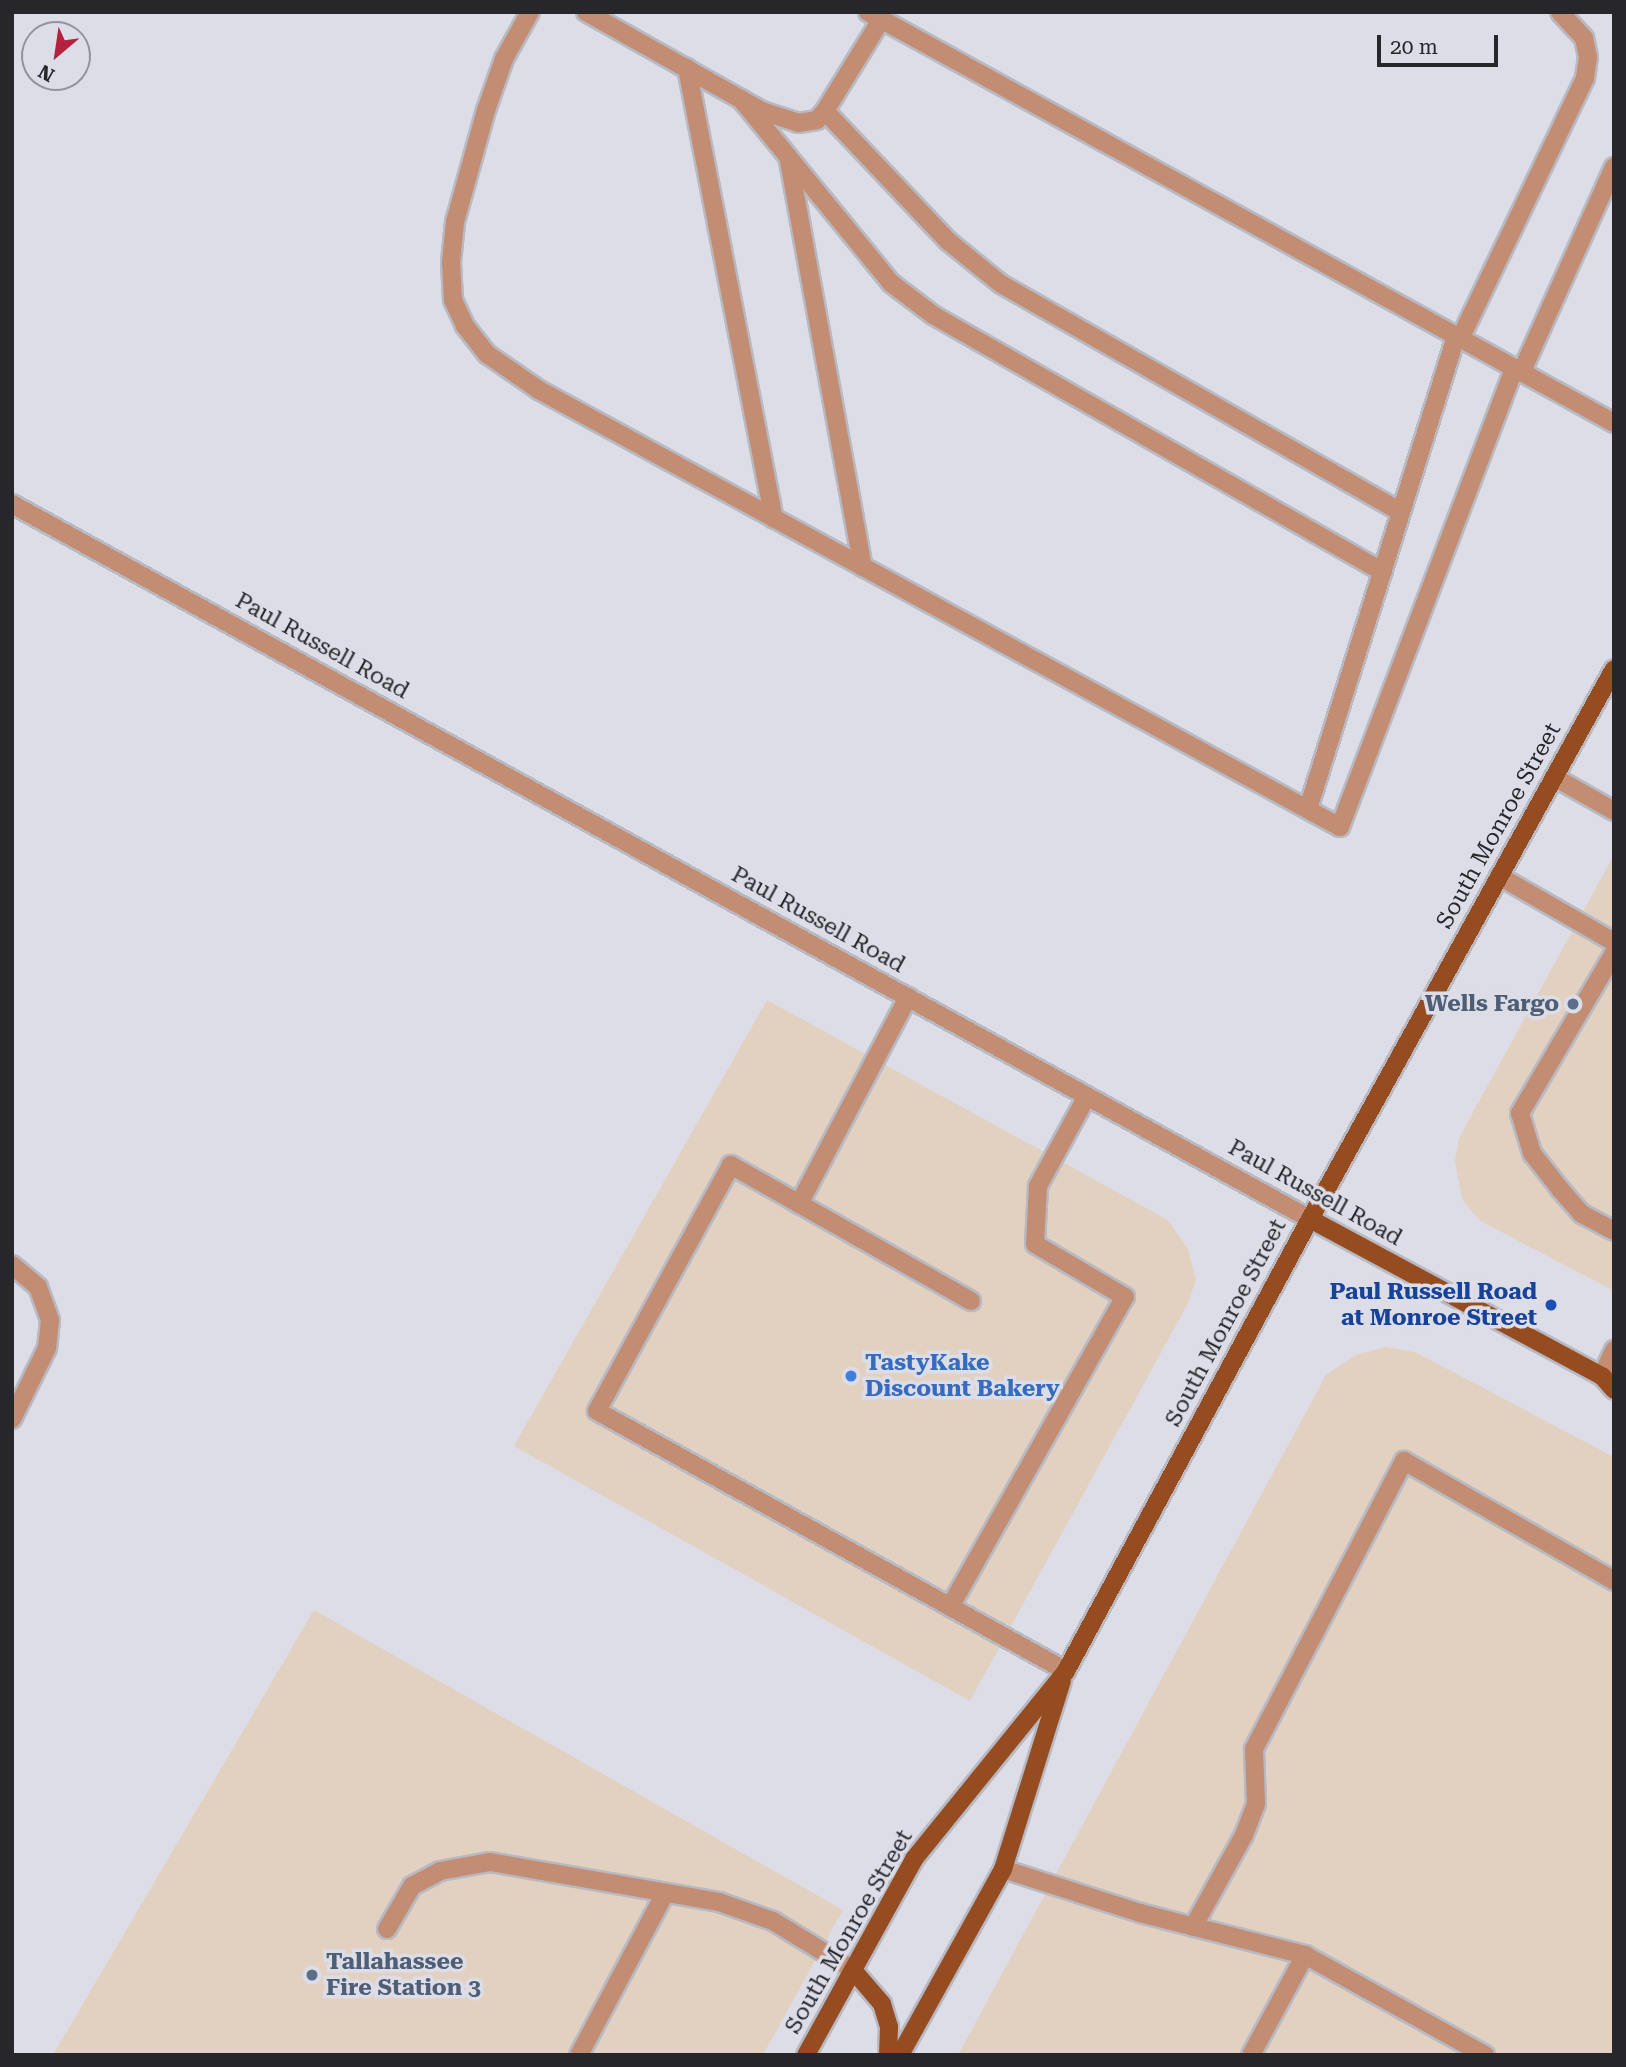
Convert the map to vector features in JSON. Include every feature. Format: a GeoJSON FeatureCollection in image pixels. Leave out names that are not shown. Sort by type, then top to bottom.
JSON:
{"type":"FeatureCollection","features":[{"type":"Feature","properties":{"kind":"main road","name":"South Monroe Street"},"geometry":{"type":"LineString","coordinates":[[806,2055],[914,1859],[1066,1671],[1310,1219],[1614,669]]}},
{"type":"Feature","properties":{"kind":"main road","name":"Paul Russell Road"},"geometry":{"type":"LineString","coordinates":[[1310,1219],[1608,1375],[1614,1390]]}},
{"type":"Feature","properties":{"kind":"main road","name":"South Monroe Street"},"geometry":{"type":"LineString","coordinates":[[900,2055],[1003,1868],[1066,1671]]}},
{"type":"Feature","properties":{"kind":"main road"},"geometry":{"type":"LineString","coordinates":[[853,1969],[882,2004],[889,2027],[888,2055]]}},
{"type":"Feature","properties":{"kind":"street"},"geometry":{"type":"LineString","coordinates":[[530,12],[504,59],[495,84],[455,222],[451,262],[453,300],[465,326],[487,354],[539,390],[1340,827],[1518,371],[1614,166]]}},
{"type":"Feature","properties":{"kind":"street"},"geometry":{"type":"LineString","coordinates":[[586,12],[762,111],[798,123],[817,120],[825,111],[874,16],[1614,423]]}},
{"type":"Feature","properties":{"kind":"street"},"geometry":{"type":"LineString","coordinates":[[1308,809],[1458,338],[1585,78],[1588,57],[1584,38],[1560,12]]}},
{"type":"Feature","properties":{"kind":"street"},"geometry":{"type":"LineString","coordinates":[[687,68],[774,519]]}},
{"type":"Feature","properties":{"kind":"street"},"geometry":{"type":"LineString","coordinates":[[741,99],[891,283],[933,316],[1382,572]]}},
{"type":"Feature","properties":{"kind":"street"},"geometry":{"type":"LineString","coordinates":[[825,111],[948,242],[1001,284],[1401,512]]}},
{"type":"Feature","properties":{"kind":"street"},"geometry":{"type":"LineString","coordinates":[[788,158],[863,567]]}},
{"type":"Feature","properties":{"kind":"street","name":"Paul Russell Road"},"geometry":{"type":"LineString","coordinates":[[12,504],[1310,1219]]}},
{"type":"Feature","properties":{"kind":"street"},"geometry":{"type":"LineString","coordinates":[[1554,777],[1614,811]]}},
{"type":"Feature","properties":{"kind":"street"},"geometry":{"type":"LineString","coordinates":[[1499,876],[1614,942]]}},
{"type":"Feature","properties":{"kind":"street"},"geometry":{"type":"LineString","coordinates":[[1614,953],[1520,1113],[1532,1153],[1560,1189],[1582,1214],[1614,1231]]}},
{"type":"Feature","properties":{"kind":"street"},"geometry":{"type":"LineString","coordinates":[[799,1204],[908,998]]}},
{"type":"Feature","properties":{"kind":"street"},"geometry":{"type":"LineString","coordinates":[[950,1607],[1125,1297],[1035,1244],[1038,1186],[1087,1096]]}},
{"type":"Feature","properties":{"kind":"street"},"geometry":{"type":"LineString","coordinates":[[971,1301],[731,1166],[597,1411],[1066,1671]]}},
{"type":"Feature","properties":{"kind":"street"},"geometry":{"type":"LineString","coordinates":[[12,1265],[38,1287],[50,1320],[47,1348],[12,1419]]}},
{"type":"Feature","properties":{"kind":"street"},"geometry":{"type":"LineString","coordinates":[[1608,1375],[1614,1350]]}},
{"type":"Feature","properties":{"kind":"street"},"geometry":{"type":"LineString","coordinates":[[1193,1927],[1244,1835],[1256,1804],[1254,1749],[1404,1461],[1614,1581]]}},
{"type":"Feature","properties":{"kind":"street"},"geometry":{"type":"LineString","coordinates":[[387,1929],[412,1886],[440,1871],[490,1862],[719,1902],[773,1921],[853,1969]]}},
{"type":"Feature","properties":{"kind":"street"},"geometry":{"type":"LineString","coordinates":[[1003,1868],[1193,1927],[1305,1955],[1485,2055]]}},
{"type":"Feature","properties":{"kind":"street"},"geometry":{"type":"LineString","coordinates":[[579,2055],[664,1893]]}},
{"type":"Feature","properties":{"kind":"street"},"geometry":{"type":"LineString","coordinates":[[1251,2055],[1305,1955]]}},
{"type":"Feature","properties":{"kind":"shaded area","name":"Wells Fargo"},"geometry":{"type":"Polygon","coordinates":[[[1614,855],[1614,1291],[1479,1220],[1462,1199],[1455,1161],[1459,1138],[1614,855]]]}},
{"type":"Feature","properties":{"kind":"shaded area","name":"TastyKake Discount Bakery"},"geometry":{"type":"Polygon","coordinates":[[[767,1000],[1168,1220],[1188,1249],[1196,1280],[1187,1305],[970,1701],[514,1446],[767,1000]]]}},
{"type":"Feature","properties":{"kind":"shaded area"},"geometry":{"type":"Polygon","coordinates":[[[1385,1347],[1415,1352],[1614,1457],[1614,2055],[958,2055],[1326,1375],[1356,1355],[1385,1347]]]}},
{"type":"Feature","properties":{"kind":"shaded area"},"geometry":{"type":"Polygon","coordinates":[[[314,1610],[843,1910],[763,2055],[53,2055],[314,1610]]]}},
{"type":"Feature","properties":{"kind":"place","name":"Wells Fargo"},"geometry":{"type":"Point","coordinates":[1573,1004]}},
{"type":"Feature","properties":{"kind":"place","name":"Paul Russell Road at Monroe Street"},"geometry":{"type":"Point","coordinates":[1551,1305]}},
{"type":"Feature","properties":{"kind":"place","name":"TastyKake Discount Bakery"},"geometry":{"type":"Point","coordinates":[851,1376]}},
{"type":"Feature","properties":{"kind":"place","name":"Tallahassee Fire Station 3"},"geometry":{"type":"Point","coordinates":[312,1975]}}]}
